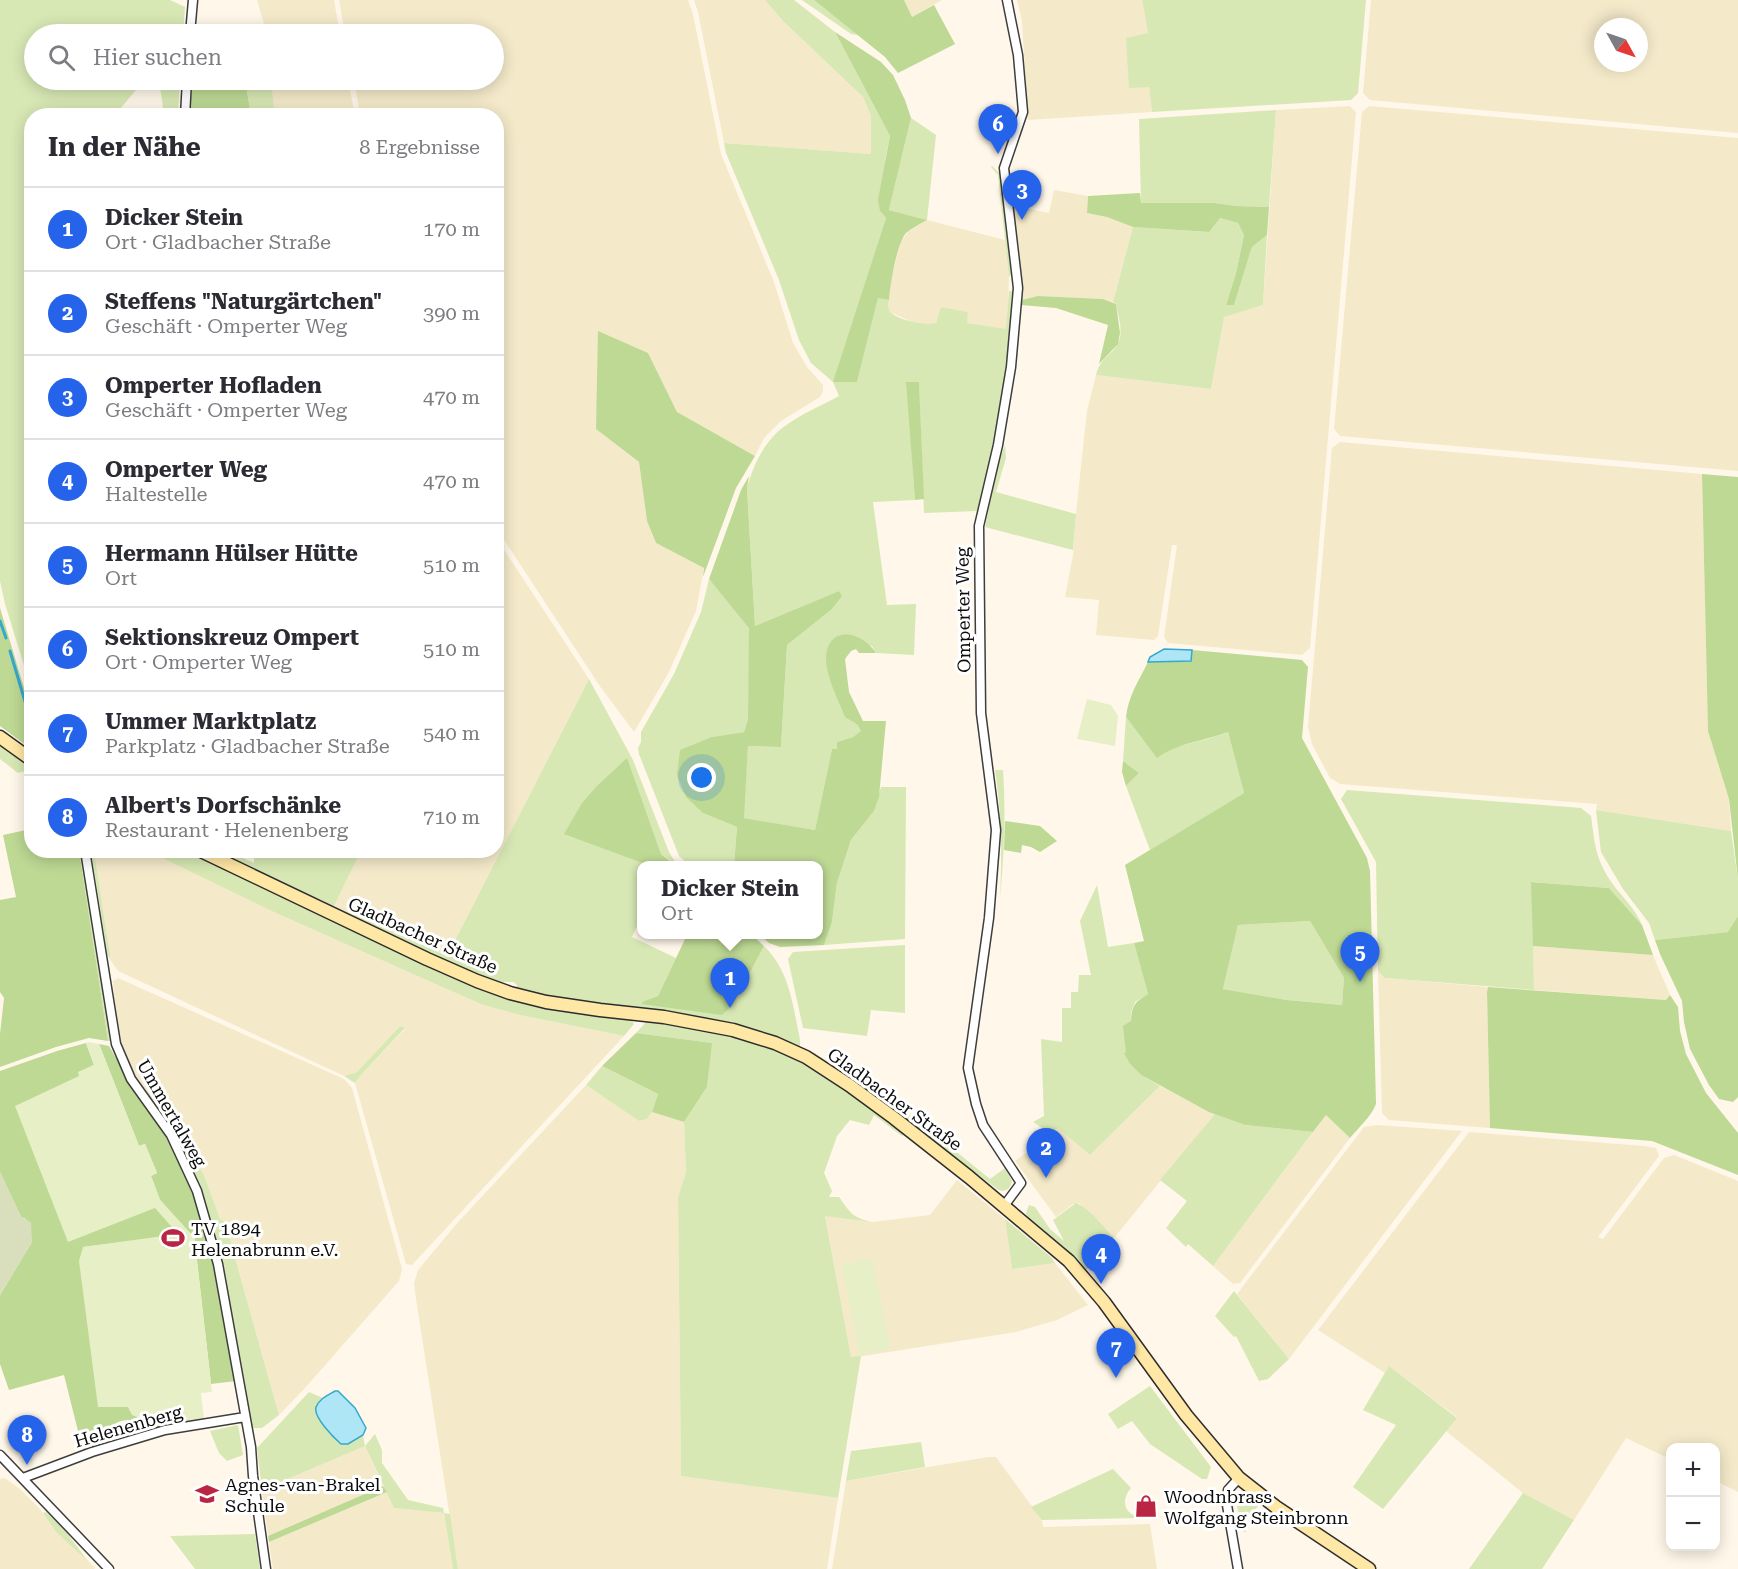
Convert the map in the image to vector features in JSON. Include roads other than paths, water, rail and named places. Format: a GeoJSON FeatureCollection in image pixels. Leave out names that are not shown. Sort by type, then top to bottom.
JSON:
{"type":"FeatureCollection","features":[{"type":"Feature","properties":{"kind":"main road"},"geometry":{"type":"LineString","coordinates":[[0,737],[24,754]]}},
{"type":"Feature","properties":{"kind":"main road","name":"Gladbacher Straße"},"geometry":{"type":"LineString","coordinates":[[216,858],[427,959],[510,993],[546,1002],[664,1017],[733,1030],[775,1043],[806,1057],[894,1118],[1070,1261],[1104,1302],[1186,1415],[1239,1478],[1276,1507],[1369,1569]]}},
{"type":"Feature","properties":{"kind":"street"},"geometry":{"type":"LineString","coordinates":[[191,24],[193,0]]}},
{"type":"Feature","properties":{"kind":"street","name":"Omperter Weg"},"geometry":{"type":"LineString","coordinates":[[1004,1206],[1021,1183],[983,1125],[969,1068],[989,918],[996,830],[981,713],[979,526],[998,445],[1009,378],[1018,288],[1004,168],[1023,112],[1018,55],[1007,0]]}},
{"type":"Feature","properties":{"kind":"street"},"geometry":{"type":"LineString","coordinates":[[186,108],[187,90]]}},
{"type":"Feature","properties":{"kind":"street","name":"Ummertalweg"},"geometry":{"type":"LineString","coordinates":[[86,858],[116,1044],[131,1079],[171,1136],[197,1191],[218,1264],[251,1447],[266,1569]]}},
{"type":"Feature","properties":{"kind":"street","name":"Helenenberg"},"geometry":{"type":"LineString","coordinates":[[24,1478],[92,1452],[165,1430],[245,1417]]}},
{"type":"Feature","properties":{"kind":"street"},"geometry":{"type":"LineString","coordinates":[[0,1455],[109,1569]]}},
{"type":"Feature","properties":{"kind":"street"},"geometry":{"type":"LineString","coordinates":[[1238,1569],[1227,1505],[1228,1490],[1239,1478]]}},
{"type":"Feature","properties":{"kind":"water"},"geometry":{"type":"Polygon","coordinates":[[[1164,649],[1192,650],[1191,661],[1148,662],[1150,657],[1164,649]]]}},
{"type":"Feature","properties":{"kind":"water"},"geometry":{"type":"Polygon","coordinates":[[[338,1391],[355,1408],[366,1428],[363,1435],[348,1444],[341,1444],[334,1437],[321,1422],[316,1411],[319,1402],[338,1391]]]}},
{"type":"Feature","properties":{"kind":"waterway"},"geometry":{"type":"LineString","coordinates":[[0,621],[6,638]]}},
{"type":"Feature","properties":{"kind":"waterway"},"geometry":{"type":"LineString","coordinates":[[10,651],[24,698]]}},
{"type":"Feature","properties":{"kind":"place","name":"Sektionskreuz Ompert"},"geometry":{"type":"Point","coordinates":[998,154]}},
{"type":"Feature","properties":{"kind":"place","name":"Omperter Hofladen"},"geometry":{"type":"Point","coordinates":[1022,220]}},
{"type":"Feature","properties":{"kind":"place","name":"Hermann Hülser Hütte"},"geometry":{"type":"Point","coordinates":[1360,982]}},
{"type":"Feature","properties":{"kind":"place","name":"Dicker Stein"},"geometry":{"type":"Point","coordinates":[730,1008]}},
{"type":"Feature","properties":{"kind":"place","name":"Steffens \"Naturgärtchen\""},"geometry":{"type":"Point","coordinates":[1046,1178]}},
{"type":"Feature","properties":{"kind":"place","name":"TV 1894 Helenabrunn e.V."},"geometry":{"type":"Point","coordinates":[173,1238]}},
{"type":"Feature","properties":{"kind":"place","name":"Omperter Weg"},"geometry":{"type":"Point","coordinates":[1101,1284]}},
{"type":"Feature","properties":{"kind":"place","name":"Ummer Marktplatz"},"geometry":{"type":"Point","coordinates":[1116,1378]}},
{"type":"Feature","properties":{"kind":"place","name":"Albert's Dorfschänke"},"geometry":{"type":"Point","coordinates":[27,1465]}},
{"type":"Feature","properties":{"kind":"place","name":"Agnes-van-Brakel Schule"},"geometry":{"type":"Point","coordinates":[207,1494]}},
{"type":"Feature","properties":{"kind":"place","name":"Woodnbrass Wolfgang Steinbronn"},"geometry":{"type":"Point","coordinates":[1146,1506]}}]}
